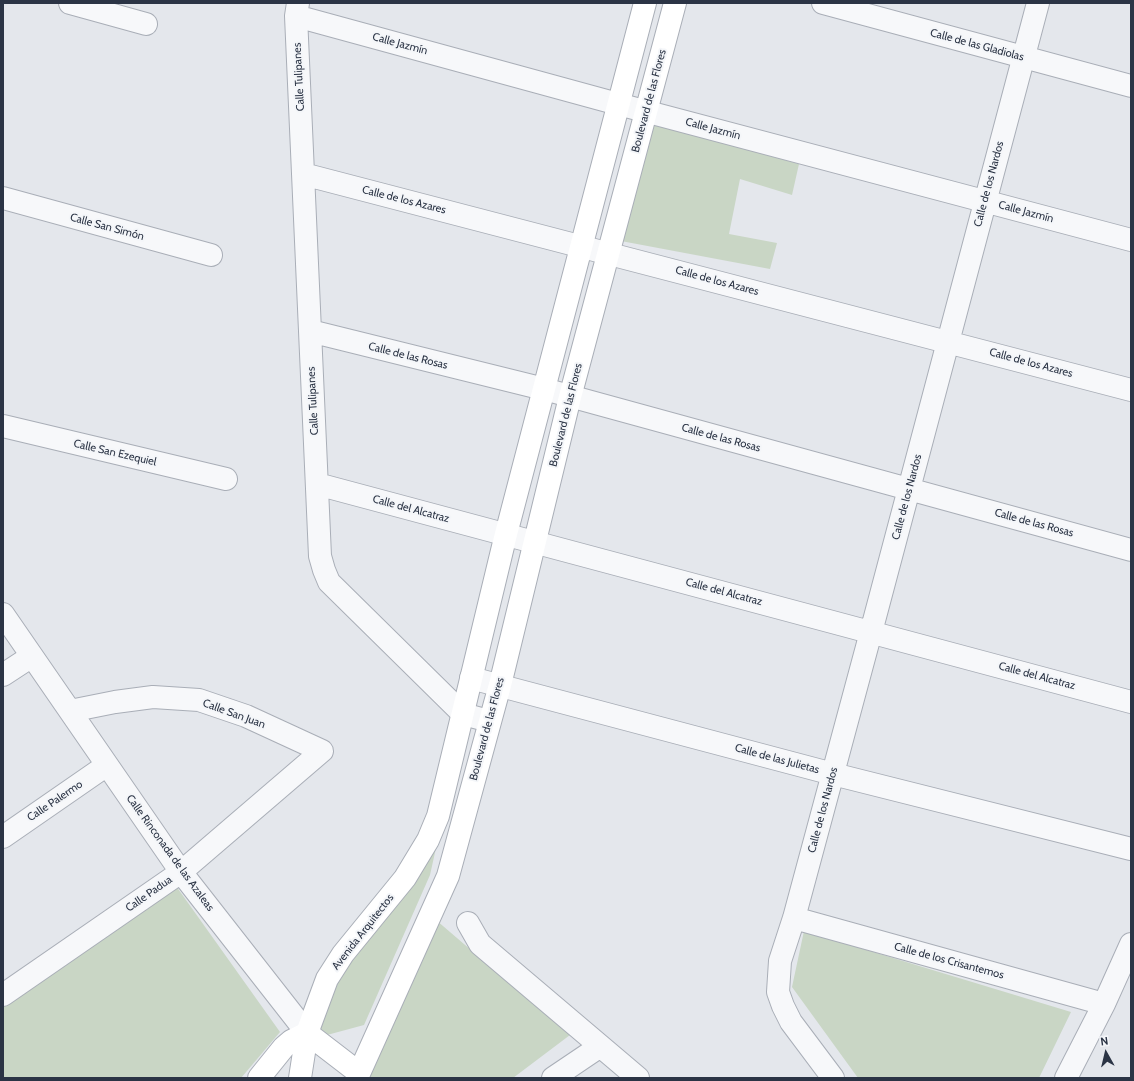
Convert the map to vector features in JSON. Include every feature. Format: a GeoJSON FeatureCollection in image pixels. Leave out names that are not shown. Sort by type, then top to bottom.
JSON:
{"type":"FeatureCollection","features":[{"type":"Feature","properties":{"kind":"street"},"geometry":{"type":"LineString","coordinates":[[70,3],[146,24]]}},
{"type":"Feature","properties":{"kind":"street"},"geometry":{"type":"LineString","coordinates":[[463,714],[506,534],[645,3]]}},
{"type":"Feature","properties":{"kind":"street","name":"Boulevard de las Flores"},"geometry":{"type":"LineString","coordinates":[[358,1076],[448,876],[460,827],[500,685],[570,397],[610,253],[675,3]]}},
{"type":"Feature","properties":{"kind":"street","name":"Calle de las Gladiolas"},"geometry":{"type":"LineString","coordinates":[[823,3],[1131,86]]}},
{"type":"Feature","properties":{"kind":"street","name":"Calle de los Nardos"},"geometry":{"type":"LineString","coordinates":[[833,1078],[791,1022],[778,992],[780,962],[794,918],[833,774],[1038,3]]}},
{"type":"Feature","properties":{"kind":"street","name":"Calle Jazmín"},"geometry":{"type":"LineString","coordinates":[[297,9],[646,112],[1131,240]]}},
{"type":"Feature","properties":{"kind":"street","name":"Calle Tulipanes"},"geometry":{"type":"LineString","coordinates":[[297,9],[320,556],[329,582],[463,714],[489,721]]}},
{"type":"Feature","properties":{"kind":"street","name":"Calle de los Azares"},"geometry":{"type":"LineString","coordinates":[[303,174],[1131,390]]}},
{"type":"Feature","properties":{"kind":"street","name":"Calle San Simón"},"geometry":{"type":"LineString","coordinates":[[3,198],[211,255]]}},
{"type":"Feature","properties":{"kind":"street","name":"Calle de las Rosas"},"geometry":{"type":"LineString","coordinates":[[310,331],[544,390],[1131,550]]}},
{"type":"Feature","properties":{"kind":"street","name":"Calle San Ezequiel"},"geometry":{"type":"LineString","coordinates":[[3,426],[226,480]]}},
{"type":"Feature","properties":{"kind":"street","name":"Calle del Alcatraz"},"geometry":{"type":"LineString","coordinates":[[317,484],[1131,702]]}},
{"type":"Feature","properties":{"kind":"street","name":"Calle Rinconada de las Azaleas"},"geometry":{"type":"LineString","coordinates":[[3,614],[181,872],[307,1032],[358,1076]]}},
{"type":"Feature","properties":{"kind":"street"},"geometry":{"type":"LineString","coordinates":[[3,675],[32,656]]}},
{"type":"Feature","properties":{"kind":"street","name":"Calle de las Julietas"},"geometry":{"type":"LineString","coordinates":[[471,678],[833,774],[1131,849]]}},
{"type":"Feature","properties":{"kind":"street","name":"Calle San Juan"},"geometry":{"type":"LineString","coordinates":[[70,711],[115,702],[153,697],[199,700],[246,716],[322,751]]}},
{"type":"Feature","properties":{"kind":"street","name":"Avenida Arquitectos"},"geometry":{"type":"LineString","coordinates":[[300,1078],[307,1032],[327,979],[344,954],[405,878],[428,840],[438,816],[463,714]]}},
{"type":"Feature","properties":{"kind":"street","name":"Calle Padua"},"geometry":{"type":"LineString","coordinates":[[3,995],[181,872],[322,751]]}},
{"type":"Feature","properties":{"kind":"street","name":"Calle Palermo"},"geometry":{"type":"LineString","coordinates":[[3,837],[107,765]]}},
{"type":"Feature","properties":{"kind":"street","name":"Calle de los Crisantemos"},"geometry":{"type":"LineString","coordinates":[[794,918],[1104,1004]]}},
{"type":"Feature","properties":{"kind":"street"},"geometry":{"type":"LineString","coordinates":[[468,923],[480,944],[599,1047],[638,1078]]}},
{"type":"Feature","properties":{"kind":"street"},"geometry":{"type":"LineString","coordinates":[[1066,1078],[1104,1004],[1131,944]]}},
{"type":"Feature","properties":{"kind":"street"},"geometry":{"type":"LineString","coordinates":[[259,1078],[284,1047],[291,1041],[307,1032]]}},
{"type":"Feature","properties":{"kind":"street"},"geometry":{"type":"LineString","coordinates":[[553,1078],[599,1047]]}},
{"type":"Feature","properties":{"kind":"green space"},"geometry":{"type":"Polygon","coordinates":[[[654,124],[799,164],[792,195],[740,179],[729,234],[777,243],[770,269],[621,241],[654,124]]]}},
{"type":"Feature","properties":{"kind":"green space"},"geometry":{"type":"Polygon","coordinates":[[[438,839],[430,875],[364,1025],[327,1035],[315,1027],[331,983],[438,839]]]}},
{"type":"Feature","properties":{"kind":"green space"},"geometry":{"type":"Polygon","coordinates":[[[176,886],[280,1032],[241,1078],[3,1078],[3,1006],[176,886]]]}},
{"type":"Feature","properties":{"kind":"green space"},"geometry":{"type":"Polygon","coordinates":[[[436,920],[570,1035],[513,1078],[364,1078],[436,920]]]}},
{"type":"Feature","properties":{"kind":"green space"},"geometry":{"type":"Polygon","coordinates":[[[804,931],[1071,1012],[1039,1078],[858,1078],[792,987],[804,931]]]}}]}
